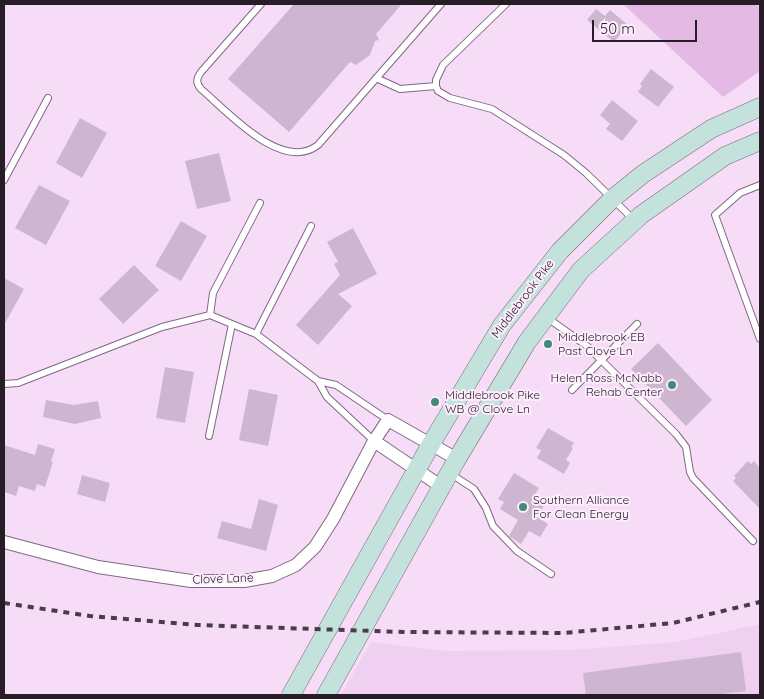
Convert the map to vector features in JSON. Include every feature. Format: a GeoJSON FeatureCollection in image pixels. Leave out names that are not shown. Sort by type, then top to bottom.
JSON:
{"type":"FeatureCollection","features":[{"type":"Feature","properties":{"kind":"main road","name":"Middlebrook Pike"},"geometry":{"type":"LineString","coordinates":[[291,695],[431,444],[502,325],[560,251],[612,199],[643,174],[711,129],[760,107]]}},
{"type":"Feature","properties":{"kind":"main road"},"geometry":{"type":"LineString","coordinates":[[326,695],[449,473],[528,342],[581,270],[635,221],[725,156],[760,141]]}},
{"type":"Feature","properties":{"kind":"street"},"geometry":{"type":"LineString","coordinates":[[388,420],[431,444],[449,473]]}},
{"type":"Feature","properties":{"kind":"street","name":"Clove Lane"},"geometry":{"type":"LineString","coordinates":[[4,542],[98,567],[191,581],[244,581],[272,576],[296,565],[315,548],[333,519],[374,441],[388,420]]}},
{"type":"Feature","properties":{"kind":"street"},"geometry":{"type":"LineString","coordinates":[[374,441],[416,471],[449,473]]}},
{"type":"Feature","properties":{"kind":"lane"},"geometry":{"type":"LineString","coordinates":[[261,4],[201,72],[197,78],[197,84],[201,90],[259,140],[286,152],[304,153],[318,145],[441,4]]}},
{"type":"Feature","properties":{"kind":"lane"},"geometry":{"type":"LineString","coordinates":[[506,4],[443,65],[436,80],[436,86],[442,95],[492,109],[564,156],[586,173],[635,221]]}},
{"type":"Feature","properties":{"kind":"lane"},"geometry":{"type":"LineString","coordinates":[[376,78],[400,89],[436,86]]}},
{"type":"Feature","properties":{"kind":"lane"},"geometry":{"type":"LineString","coordinates":[[4,180],[48,98]]}},
{"type":"Feature","properties":{"kind":"lane"},"geometry":{"type":"LineString","coordinates":[[760,185],[740,193],[715,214],[760,340]]}},
{"type":"Feature","properties":{"kind":"lane"},"geometry":{"type":"LineString","coordinates":[[210,315],[213,293],[260,203]]}},
{"type":"Feature","properties":{"kind":"lane"},"geometry":{"type":"LineString","coordinates":[[256,334],[311,226]]}},
{"type":"Feature","properties":{"kind":"lane"},"geometry":{"type":"LineString","coordinates":[[4,384],[18,382],[162,327],[210,315],[256,334],[318,381],[327,397],[374,441]]}},
{"type":"Feature","properties":{"kind":"lane"},"geometry":{"type":"LineString","coordinates":[[546,317],[587,346],[683,442],[686,447],[690,472],[693,478],[753,541]]}},
{"type":"Feature","properties":{"kind":"lane"},"geometry":{"type":"LineString","coordinates":[[209,436],[232,324]]}},
{"type":"Feature","properties":{"kind":"lane"},"geometry":{"type":"LineString","coordinates":[[572,390],[637,324]]}},
{"type":"Feature","properties":{"kind":"lane"},"geometry":{"type":"LineString","coordinates":[[318,381],[336,385],[388,420]]}},
{"type":"Feature","properties":{"kind":"lane"},"geometry":{"type":"LineString","coordinates":[[449,473],[474,489],[486,508],[493,526],[517,552],[551,574]]}},
{"type":"Feature","properties":{"kind":"shaded area"},"geometry":{"type":"Polygon","coordinates":[[[623,4],[756,4],[760,8],[760,71],[723,97],[623,4]]]}},
{"type":"Feature","properties":{"kind":"shaded area"},"geometry":{"type":"Polygon","coordinates":[[[760,624],[760,695],[341,695],[371,642],[447,651],[570,650],[676,642],[760,624]]]}},
{"type":"Feature","properties":{"kind":"building"},"geometry":{"type":"Polygon","coordinates":[[[294,4],[402,4],[376,34],[379,40],[375,41],[370,55],[356,65],[350,62],[289,132],[228,79],[294,4]]]}},
{"type":"Feature","properties":{"kind":"building"},"geometry":{"type":"Polygon","coordinates":[[[596,9],[605,16],[610,10],[628,25],[614,42],[587,20],[596,9]]]}},
{"type":"Feature","properties":{"kind":"building"},"geometry":{"type":"Polygon","coordinates":[[[651,69],[674,87],[658,107],[638,92],[642,86],[640,84],[651,69]]]}},
{"type":"Feature","properties":{"kind":"building"},"geometry":{"type":"Polygon","coordinates":[[[612,100],[638,121],[622,141],[606,129],[610,124],[600,115],[612,100]]]}},
{"type":"Feature","properties":{"kind":"building"},"geometry":{"type":"Polygon","coordinates":[[[80,118],[107,133],[82,178],[56,163],[80,118]]]}},
{"type":"Feature","properties":{"kind":"building"},"geometry":{"type":"Polygon","coordinates":[[[219,153],[231,201],[197,209],[185,161],[219,153]]]}},
{"type":"Feature","properties":{"kind":"building"},"geometry":{"type":"Polygon","coordinates":[[[39,185],[70,201],[46,245],[15,228],[39,185]]]}},
{"type":"Feature","properties":{"kind":"building"},"geometry":{"type":"Polygon","coordinates":[[[181,221],[207,236],[181,281],[155,266],[181,221]]]}},
{"type":"Feature","properties":{"kind":"building"},"geometry":{"type":"Polygon","coordinates":[[[353,228],[377,274],[338,294],[352,306],[318,345],[296,325],[340,275],[334,264],[338,262],[327,242],[353,228]]]}},
{"type":"Feature","properties":{"kind":"building"},"geometry":{"type":"Polygon","coordinates":[[[134,265],[159,290],[123,324],[99,299],[134,265]]]}},
{"type":"Feature","properties":{"kind":"building"},"geometry":{"type":"Polygon","coordinates":[[[4,278],[24,289],[4,325],[4,278]]]}},
{"type":"Feature","properties":{"kind":"building","name":"Helen Ross McNabb Rehab Center"},"geometry":{"type":"Polygon","coordinates":[[[658,343],[712,400],[686,426],[631,369],[658,343]]]}},
{"type":"Feature","properties":{"kind":"building"},"geometry":{"type":"Polygon","coordinates":[[[165,367],[194,372],[185,423],[156,418],[165,367]]]}},
{"type":"Feature","properties":{"kind":"building"},"geometry":{"type":"Polygon","coordinates":[[[249,389],[278,395],[268,446],[239,440],[249,389]]]}},
{"type":"Feature","properties":{"kind":"building"},"geometry":{"type":"Polygon","coordinates":[[[46,400],[74,405],[98,401],[101,418],[75,424],[43,417],[46,400]]]}},
{"type":"Feature","properties":{"kind":"building"},"geometry":{"type":"Polygon","coordinates":[[[548,428],[574,443],[566,460],[570,463],[564,474],[537,458],[541,450],[536,448],[548,428]]]}},
{"type":"Feature","properties":{"kind":"building"},"geometry":{"type":"Polygon","coordinates":[[[38,444],[55,449],[45,487],[37,484],[35,491],[19,486],[16,496],[4,492],[4,445],[35,455],[38,444]]]}},
{"type":"Feature","properties":{"kind":"building"},"geometry":{"type":"Polygon","coordinates":[[[748,461],[751,464],[754,461],[760,468],[760,509],[733,481],[736,478],[734,476],[748,461]]]}},
{"type":"Feature","properties":{"kind":"building","name":"Southern Alliance For Clean Energy"},"geometry":{"type":"Polygon","coordinates":[[[514,473],[539,488],[533,497],[545,504],[537,517],[548,524],[540,537],[529,531],[521,544],[509,536],[518,520],[500,509],[504,502],[498,499],[514,473]]]}},
{"type":"Feature","properties":{"kind":"building"},"geometry":{"type":"Polygon","coordinates":[[[82,475],[110,483],[105,502],[77,494],[82,475]]]}},
{"type":"Feature","properties":{"kind":"building"},"geometry":{"type":"Polygon","coordinates":[[[259,499],[278,505],[266,551],[217,538],[222,521],[251,529],[259,499]]]}},
{"type":"Feature","properties":{"kind":"building"},"geometry":{"type":"Polygon","coordinates":[[[741,652],[746,691],[714,695],[586,695],[583,673],[741,652]]]}},
{"type":"Feature","properties":{"kind":"railway"},"geometry":{"type":"LineString","coordinates":[[4,603],[90,616],[197,625],[403,632],[563,633],[673,623],[760,602]]}},
{"type":"Feature","properties":{"kind":"place","name":"Middlebrook EB Past Clove Ln"},"geometry":{"type":"Point","coordinates":[548,344]}},
{"type":"Feature","properties":{"kind":"place","name":"Helen Ross McNabb Rehab Center"},"geometry":{"type":"Point","coordinates":[672,385]}},
{"type":"Feature","properties":{"kind":"place","name":"Middlebrook Pike WB @ Clove Ln"},"geometry":{"type":"Point","coordinates":[435,402]}},
{"type":"Feature","properties":{"kind":"place","name":"Southern Alliance For Clean Energy"},"geometry":{"type":"Point","coordinates":[523,507]}}]}
